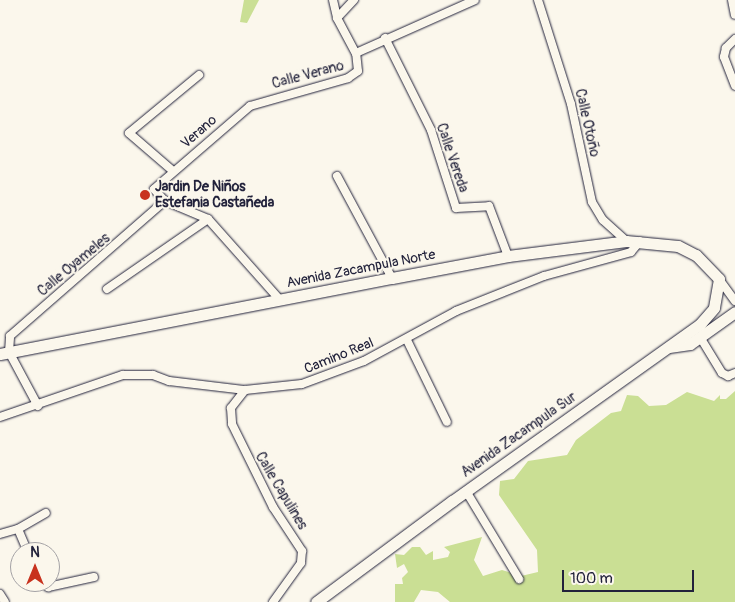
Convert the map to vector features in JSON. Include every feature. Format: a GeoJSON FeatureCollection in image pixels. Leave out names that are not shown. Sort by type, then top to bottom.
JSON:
{"type":"FeatureCollection","features":[{"type":"Feature","properties":{"kind":"main road","name":"Avenida Zacampula Norte"},"geometry":{"type":"LineString","coordinates":[[4,353],[508,256],[626,241],[678,246],[690,252],[719,279]]}},
{"type":"Feature","properties":{"kind":"main road","name":"Avenida Zacampula Sur"},"geometry":{"type":"LineString","coordinates":[[316,602],[466,491],[667,348],[711,314],[719,279]]}},
{"type":"Feature","properties":{"kind":"main road"},"geometry":{"type":"LineString","coordinates":[[667,348],[687,345],[735,312]]}},
{"type":"Feature","properties":{"kind":"street"},"geometry":{"type":"LineString","coordinates":[[333,0],[337,18],[356,53]]}},
{"type":"Feature","properties":{"kind":"street"},"geometry":{"type":"LineString","coordinates":[[337,18],[354,0]]}},
{"type":"Feature","properties":{"kind":"street","name":"Calle Verano"},"geometry":{"type":"LineString","coordinates":[[264,99],[356,74],[358,67],[356,53],[475,0]]}},
{"type":"Feature","properties":{"kind":"street","name":"Calle Otoño"},"geometry":{"type":"LineString","coordinates":[[538,0],[571,104],[592,202],[604,220],[626,241]]}},
{"type":"Feature","properties":{"kind":"street"},"geometry":{"type":"LineString","coordinates":[[732,0],[735,15]]}},
{"type":"Feature","properties":{"kind":"street","name":"Calle Vereda"},"geometry":{"type":"LineString","coordinates":[[386,38],[431,130],[456,208],[489,206],[508,256]]}},
{"type":"Feature","properties":{"kind":"street"},"geometry":{"type":"LineString","coordinates":[[735,39],[726,48],[724,56],[735,86]]}},
{"type":"Feature","properties":{"kind":"street"},"geometry":{"type":"LineString","coordinates":[[173,171],[129,133],[199,74]]}},
{"type":"Feature","properties":{"kind":"street","name":"Verano"},"geometry":{"type":"LineString","coordinates":[[165,200],[154,189],[236,117],[264,99]]}},
{"type":"Feature","properties":{"kind":"street"},"geometry":{"type":"LineString","coordinates":[[337,176],[392,278]]}},
{"type":"Feature","properties":{"kind":"street"},"geometry":{"type":"LineString","coordinates":[[165,200],[208,219],[280,300]]}},
{"type":"Feature","properties":{"kind":"street","name":"Calle Oyameles"},"geometry":{"type":"LineString","coordinates":[[4,353],[7,342],[15,330],[110,251],[165,200]]}},
{"type":"Feature","properties":{"kind":"street"},"geometry":{"type":"LineString","coordinates":[[107,289],[208,219]]}},
{"type":"Feature","properties":{"kind":"street","name":"Camino Real"},"geometry":{"type":"LineString","coordinates":[[0,417],[38,406],[72,390],[130,374],[245,390],[302,384],[321,379],[407,340],[456,311],[544,276],[631,252],[640,241]]}},
{"type":"Feature","properties":{"kind":"street"},"geometry":{"type":"LineString","coordinates":[[719,279],[735,301]]}},
{"type":"Feature","properties":{"kind":"street"},"geometry":{"type":"LineString","coordinates":[[700,337],[722,373],[728,376],[735,373]]}},
{"type":"Feature","properties":{"kind":"street"},"geometry":{"type":"LineString","coordinates":[[407,340],[447,422]]}},
{"type":"Feature","properties":{"kind":"street"},"geometry":{"type":"LineString","coordinates":[[4,353],[38,406]]}},
{"type":"Feature","properties":{"kind":"street","name":"Calle Capulines"},"geometry":{"type":"LineString","coordinates":[[245,390],[231,408],[232,424],[273,506],[302,551],[301,563],[273,602]]}},
{"type":"Feature","properties":{"kind":"street"},"geometry":{"type":"LineString","coordinates":[[466,491],[519,578]]}},
{"type":"Feature","properties":{"kind":"street"},"geometry":{"type":"LineString","coordinates":[[0,534],[18,529],[46,513]]}},
{"type":"Feature","properties":{"kind":"street"},"geometry":{"type":"LineString","coordinates":[[18,529],[24,542]]}},
{"type":"Feature","properties":{"kind":"street"},"geometry":{"type":"LineString","coordinates":[[60,584],[94,577]]}},
{"type":"Feature","properties":{"kind":"street"},"geometry":{"type":"LineString","coordinates":[[0,594],[5,602]]}},
{"type":"Feature","properties":{"kind":"green space"},"geometry":{"type":"Polygon","coordinates":[[[244,0],[259,0],[247,23],[240,22],[244,0]]]}},
{"type":"Feature","properties":{"kind":"green space"},"geometry":{"type":"Polygon","coordinates":[[[735,391],[735,602],[450,602],[438,592],[421,590],[414,602],[395,602],[395,584],[403,584],[402,578],[408,572],[404,564],[397,568],[395,554],[404,555],[412,547],[420,547],[426,555],[433,551],[433,560],[448,557],[450,552],[444,547],[482,537],[474,560],[483,576],[502,570],[521,576],[538,572],[537,550],[499,495],[500,481],[514,479],[528,461],[567,455],[576,440],[611,413],[621,411],[627,395],[638,396],[649,406],[666,405],[687,392],[714,401],[720,395],[720,399],[726,399],[735,391]]]}},
{"type":"Feature","properties":{"kind":"place","name":"Jardin De Niños Estefania Castañeda"},"geometry":{"type":"Point","coordinates":[145,195]}}]}
